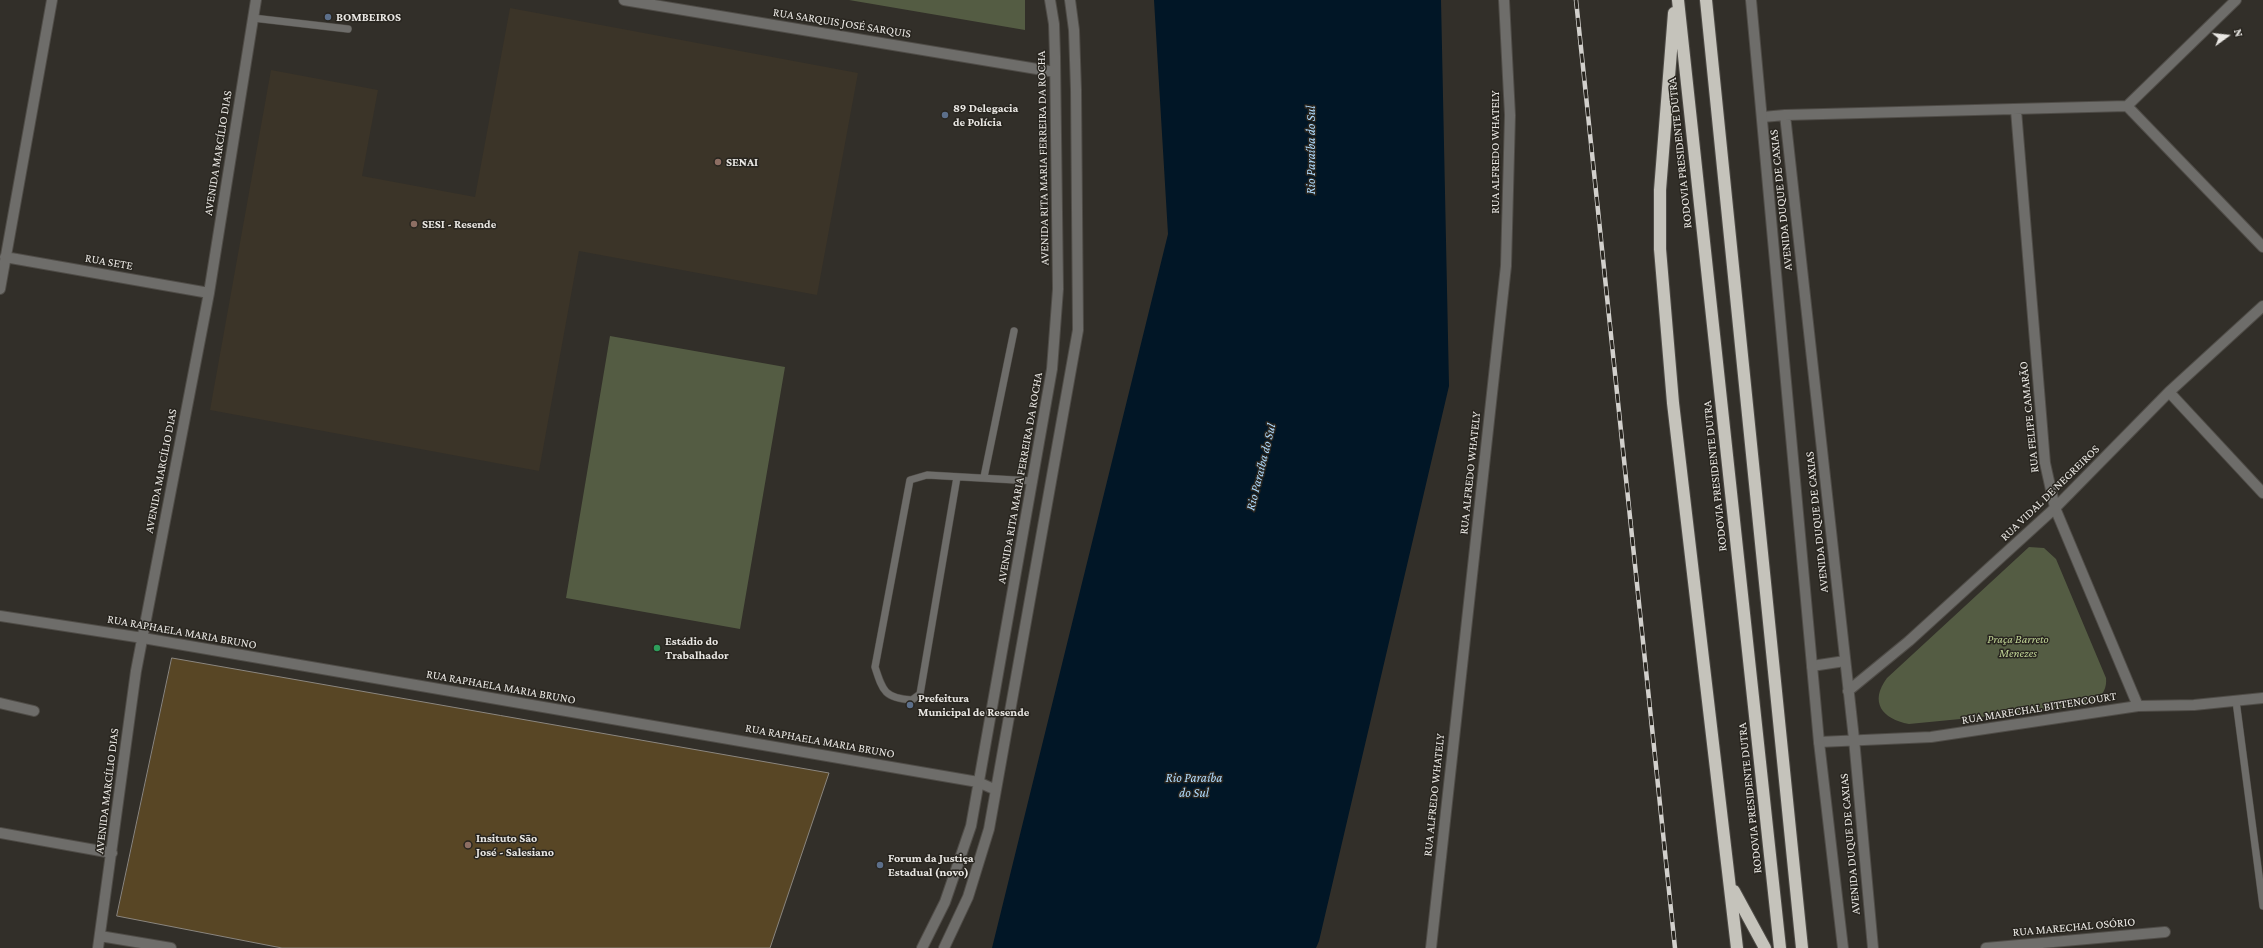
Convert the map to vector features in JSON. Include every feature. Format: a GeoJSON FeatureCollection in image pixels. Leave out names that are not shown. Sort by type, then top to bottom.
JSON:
{"type":"FeatureCollection","features":[{"type":"Feature","properties":{"kind":"highway"},"geometry":{"type":"LineString","coordinates":[[1675,0],[1660,190],[1660,249],[1673,403],[1731,886],[1737,948]]}},
{"type":"Feature","properties":{"kind":"highway","name":"RODOVIA PRESIDENTE DUTRA"},"geometry":{"type":"LineString","coordinates":[[1678,0],[1780,948]]}},
{"type":"Feature","properties":{"kind":"highway"},"geometry":{"type":"LineString","coordinates":[[1706,0],[1802,948]]}},
{"type":"Feature","properties":{"kind":"highway"},"geometry":{"type":"LineString","coordinates":[[1731,886],[1765,948]]}},
{"type":"Feature","properties":{"kind":"street"},"geometry":{"type":"LineString","coordinates":[[0,288],[2,267],[5,257],[4,238],[52,0]]}},
{"type":"Feature","properties":{"kind":"street","name":"AVENIDA MARCÍLIO DIAS"},"geometry":{"type":"LineString","coordinates":[[98,948],[136,671],[209,293],[256,0]]}},
{"type":"Feature","properties":{"kind":"street","name":"RUA SARQUIS JOSÉ SARQUIS"},"geometry":{"type":"LineString","coordinates":[[624,0],[1055,72]]}},
{"type":"Feature","properties":{"kind":"street","name":"AVENIDA RITA MARIA FERREIRA DA ROCHA"},"geometry":{"type":"LineString","coordinates":[[922,948],[945,902],[971,826],[1052,369],[1058,289],[1054,24],[1050,0]]}},
{"type":"Feature","properties":{"kind":"street"},"geometry":{"type":"LineString","coordinates":[[944,948],[968,897],[989,829],[1078,330],[1076,90],[1074,30],[1070,0]]}},
{"type":"Feature","properties":{"kind":"street","name":"RUA ALFREDO WHATELY"},"geometry":{"type":"LineString","coordinates":[[1431,948],[1506,266],[1510,115],[1504,0]]}},
{"type":"Feature","properties":{"kind":"street","name":"AVENIDA DUQUE DE CAXIAS"},"geometry":{"type":"LineString","coordinates":[[1751,0],[1763,117],[1819,742],[1843,948]]}},
{"type":"Feature","properties":{"kind":"street"},"geometry":{"type":"LineString","coordinates":[[1785,115],[2127,106],[2236,0]]}},
{"type":"Feature","properties":{"kind":"street"},"geometry":{"type":"LineString","coordinates":[[2127,106],[2263,247]]}},
{"type":"Feature","properties":{"kind":"street","name":"RUA FELIPE CAMARÃO"},"geometry":{"type":"LineString","coordinates":[[2016,110],[2045,463],[2055,508],[2138,706]]}},
{"type":"Feature","properties":{"kind":"street","name":"AVENIDA DUQUE DE CAXIAS"},"geometry":{"type":"LineString","coordinates":[[1763,117],[1785,115],[1854,739],[1873,948]]}},
{"type":"Feature","properties":{"kind":"street","name":"RUA SETE"},"geometry":{"type":"LineString","coordinates":[[5,257],[209,293]]}},
{"type":"Feature","properties":{"kind":"street","name":"RUA VIDAL DE NEGREIROS"},"geometry":{"type":"LineString","coordinates":[[1848,691],[1962,593],[2055,508],[2169,392],[2263,306]]}},
{"type":"Feature","properties":{"kind":"street"},"geometry":{"type":"LineString","coordinates":[[2169,392],[2263,493]]}},
{"type":"Feature","properties":{"kind":"street","name":"RUA RAPHAELA MARIA BRUNO"},"geometry":{"type":"LineString","coordinates":[[0,616],[143,638],[978,782],[996,790]]}},
{"type":"Feature","properties":{"kind":"street"},"geometry":{"type":"LineString","coordinates":[[1812,666],[1845,661]]}},
{"type":"Feature","properties":{"kind":"street","name":"RUA MARECHAL BITTENCOURT"},"geometry":{"type":"LineString","coordinates":[[1819,742],[1854,739],[1931,737],[2138,706],[2194,705],[2263,698]]}},
{"type":"Feature","properties":{"kind":"street"},"geometry":{"type":"LineString","coordinates":[[0,703],[34,711]]}},
{"type":"Feature","properties":{"kind":"street"},"geometry":{"type":"LineString","coordinates":[[0,833],[112,853]]}},
{"type":"Feature","properties":{"kind":"street","name":"RUA MARECHAL OSÓRIO"},"geometry":{"type":"LineString","coordinates":[[1986,948],[2165,932]]}},
{"type":"Feature","properties":{"kind":"street"},"geometry":{"type":"LineString","coordinates":[[100,936],[171,948]]}},
{"type":"Feature","properties":{"kind":"lane"},"geometry":{"type":"LineString","coordinates":[[253,18],[348,29]]}},
{"type":"Feature","properties":{"kind":"lane"},"geometry":{"type":"LineString","coordinates":[[984,477],[1014,331]]}},
{"type":"Feature","properties":{"kind":"lane"},"geometry":{"type":"LineString","coordinates":[[957,477],[920,694],[912,700],[894,698],[882,687],[875,667],[910,480],[927,475],[984,477],[1032,481]]}},
{"type":"Feature","properties":{"kind":"lane"},"geometry":{"type":"LineString","coordinates":[[2236,701],[2263,906]]}},
{"type":"Feature","properties":{"kind":"shaded area","name":"SESI - Resende"},"geometry":{"type":"Polygon","coordinates":[[[510,8],[858,73],[817,295],[579,251],[539,471],[210,410],[271,70],[378,90],[362,176],[475,197],[510,8]]]}},
{"type":"Feature","properties":{"kind":"green space"},"geometry":{"type":"Polygon","coordinates":[[[849,0],[1025,0],[1025,30],[849,0]]]}},
{"type":"Feature","properties":{"kind":"green space"},"geometry":{"type":"Polygon","coordinates":[[[610,336],[785,367],[740,629],[566,598],[610,336]]]}},
{"type":"Feature","properties":{"kind":"green space","name":"Praça Barreto Menezes"},"geometry":{"type":"Polygon","coordinates":[[[2029,547],[2044,548],[2056,559],[2106,678],[2106,685],[2101,695],[2091,702],[2073,708],[1909,724],[1900,722],[1885,714],[1879,702],[1879,695],[1887,678],[2029,547]]]}},
{"type":"Feature","properties":{"kind":"water","name":"Rio Paraíba do Sul"},"geometry":{"type":"Polygon","coordinates":[[[1154,0],[1441,0],[1449,386],[1319,941],[1316,948],[992,948],[1168,234],[1154,0]]]}},
{"type":"Feature","properties":{"kind":"building","name":"Insituto São José - Salesiano"},"geometry":{"type":"Polygon","coordinates":[[[172,658],[829,773],[770,948],[282,948],[117,916],[172,658]]]}},
{"type":"Feature","properties":{"kind":"railway"},"geometry":{"type":"LineString","coordinates":[[1576,0],[1675,948]]}},
{"type":"Feature","properties":{"kind":"place","name":"BOMBEIROS"},"geometry":{"type":"Point","coordinates":[328,17]}},
{"type":"Feature","properties":{"kind":"place","name":"89 Delegacia de Polícia"},"geometry":{"type":"Point","coordinates":[945,115]}},
{"type":"Feature","properties":{"kind":"place","name":"SENAI"},"geometry":{"type":"Point","coordinates":[718,162]}},
{"type":"Feature","properties":{"kind":"place","name":"SESI - Resende"},"geometry":{"type":"Point","coordinates":[414,224]}},
{"type":"Feature","properties":{"kind":"place","name":"Estádio do Trabalhador"},"geometry":{"type":"Point","coordinates":[657,648]}},
{"type":"Feature","properties":{"kind":"place","name":"Prefeitura Municipal de Resende"},"geometry":{"type":"Point","coordinates":[910,705]}},
{"type":"Feature","properties":{"kind":"place","name":"Insituto São José - Salesiano"},"geometry":{"type":"Point","coordinates":[468,845]}},
{"type":"Feature","properties":{"kind":"place","name":"Forum da Justiça Estadual (novo)"},"geometry":{"type":"Point","coordinates":[880,865]}}]}
